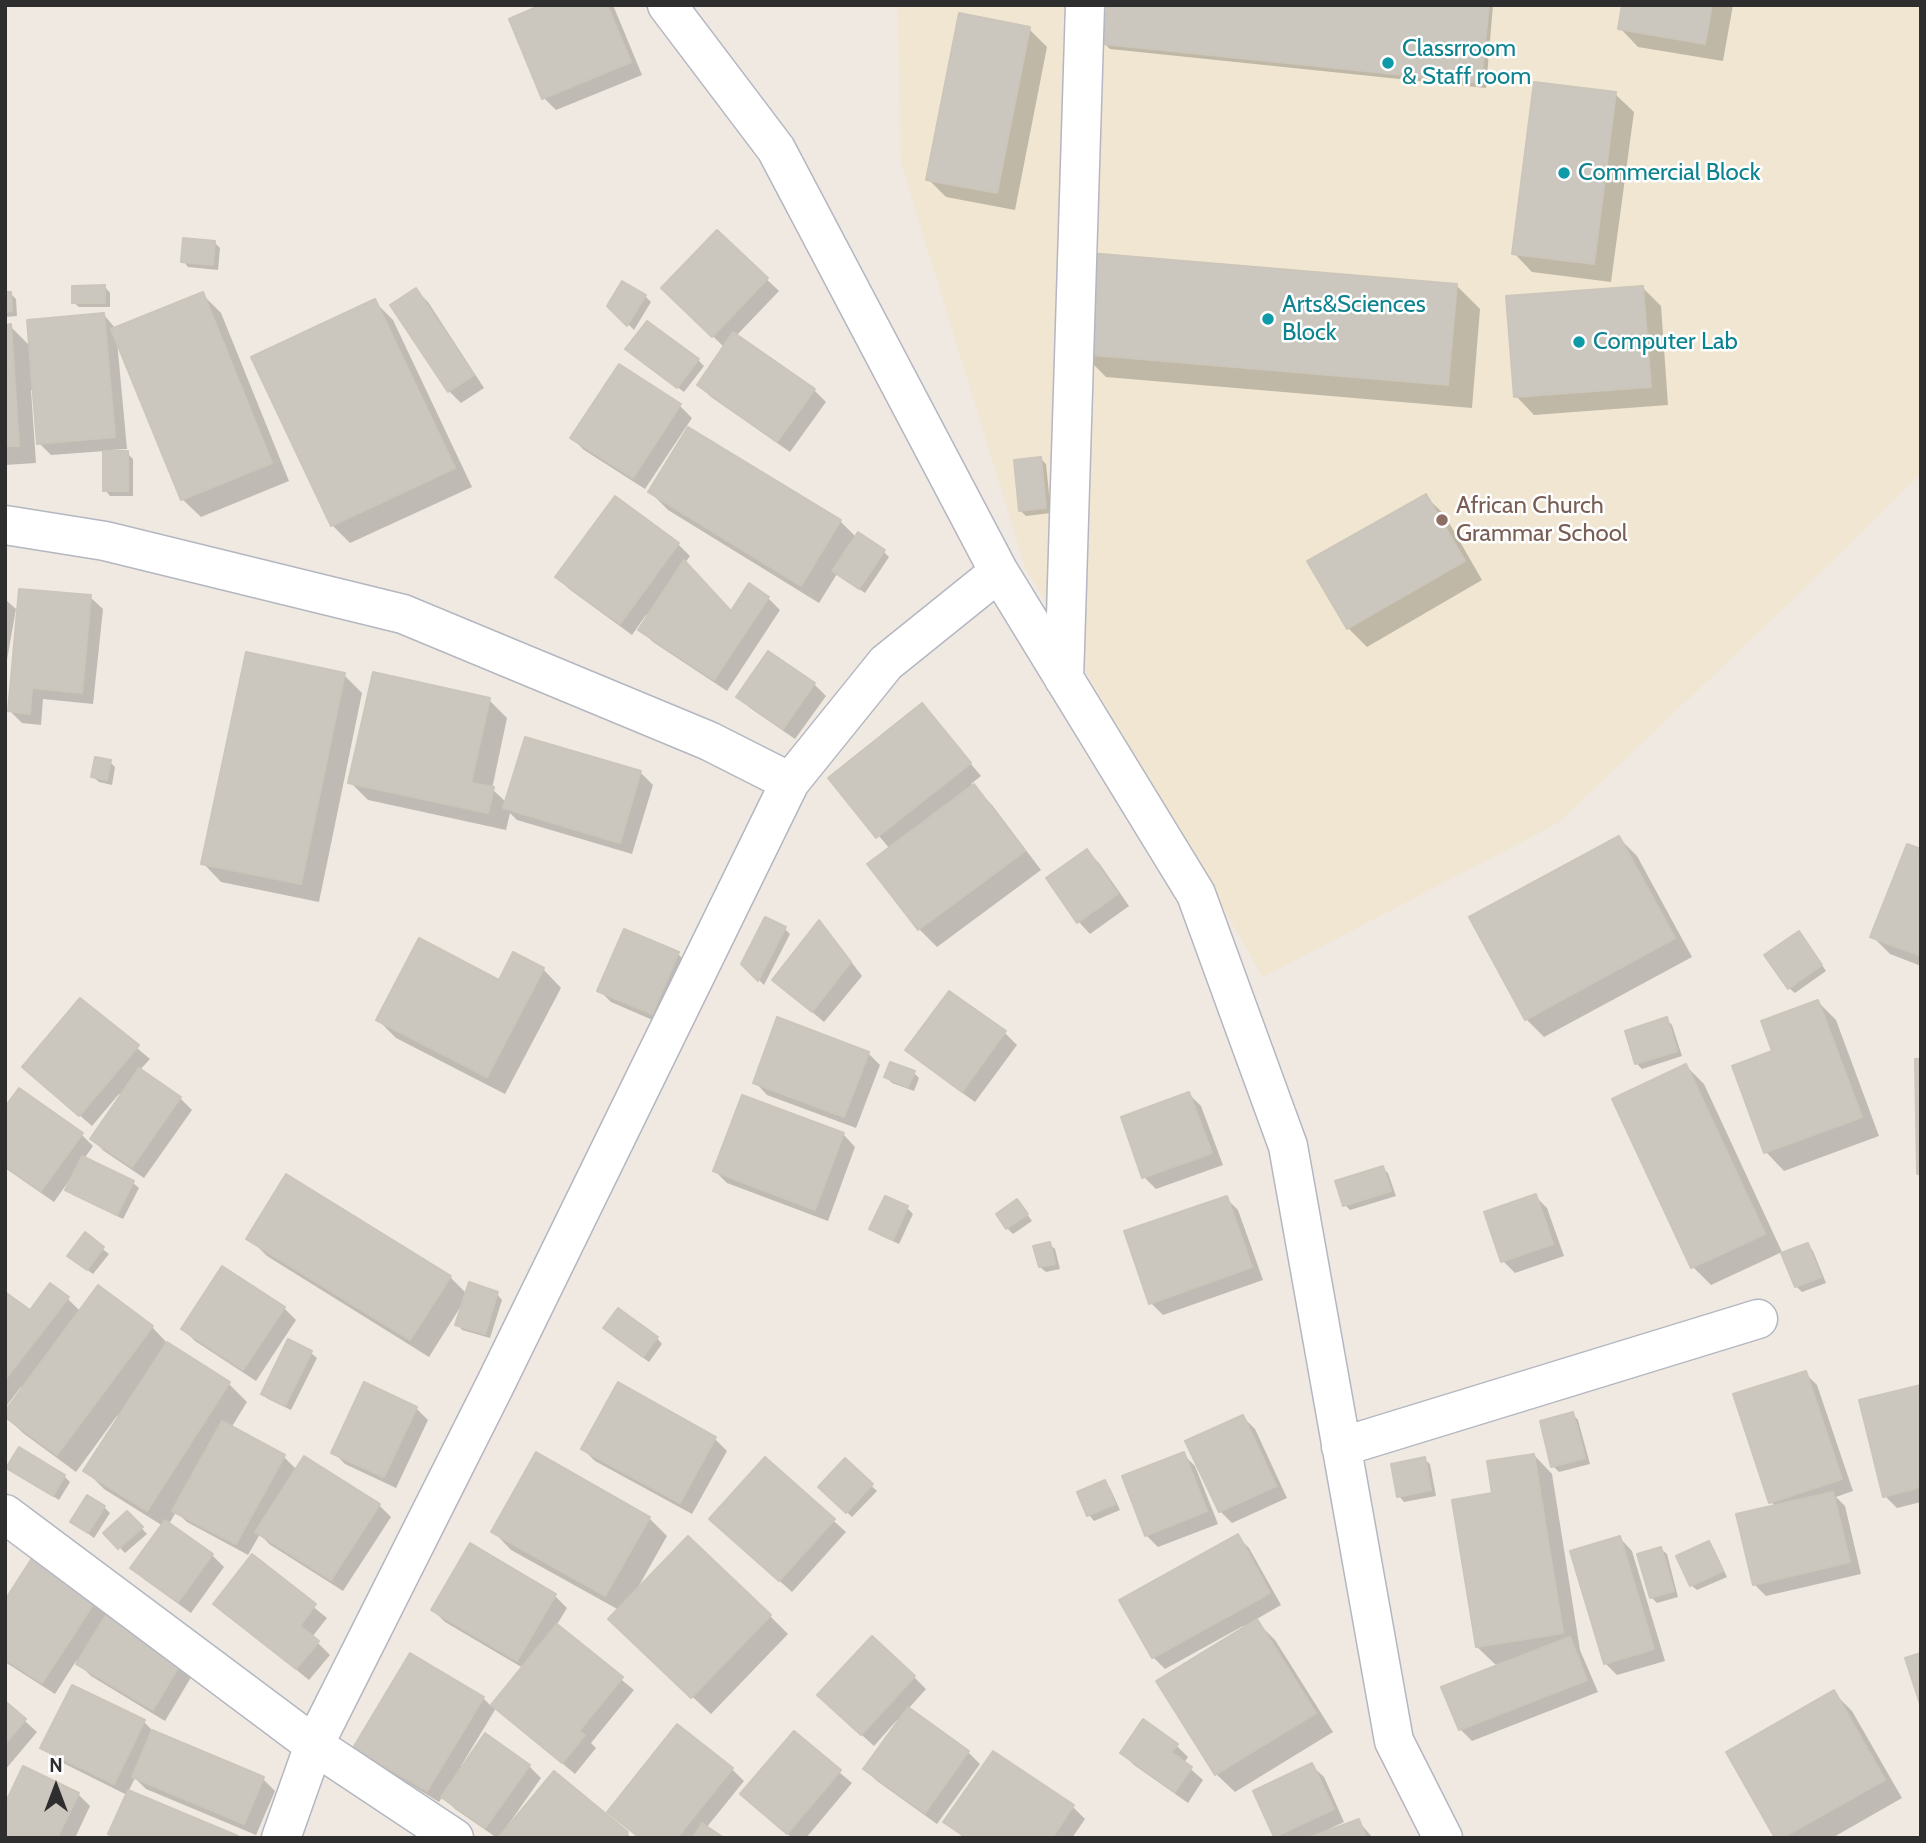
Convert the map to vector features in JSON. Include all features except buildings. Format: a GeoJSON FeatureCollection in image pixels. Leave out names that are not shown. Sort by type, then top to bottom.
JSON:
{"type":"FeatureCollection","features":[{"type":"Feature","properties":{"kind":"street"},"geometry":{"type":"LineString","coordinates":[[667,5],[776,149],[999,572],[1196,894],[1288,1146],[1394,1741],[1443,1838]]}},
{"type":"Feature","properties":{"kind":"street"},"geometry":{"type":"LineString","coordinates":[[1064,679],[1085,5]]}},
{"type":"Feature","properties":{"kind":"street"},"geometry":{"type":"LineString","coordinates":[[5,525],[105,541],[403,614],[709,741],[790,782]]}},
{"type":"Feature","properties":{"kind":"street"},"geometry":{"type":"LineString","coordinates":[[281,1838],[314,1745],[500,1375],[790,782],[886,663],[999,572]]}},
{"type":"Feature","properties":{"kind":"street"},"geometry":{"type":"LineString","coordinates":[[1341,1447],[1758,1319]]}},
{"type":"Feature","properties":{"kind":"street"},"geometry":{"type":"LineString","coordinates":[[5,1514],[314,1745],[454,1838]]}},
{"type":"Feature","properties":{"kind":"shaded area","name":"African Church Grammar School"},"geometry":{"type":"Polygon","coordinates":[[[897,5],[1921,5],[1921,473],[1803,590],[1558,823],[1263,977],[1025,567],[901,163],[897,5]]]}},
{"type":"Feature","properties":{"kind":"place","name":"Classrroom & Staff room"},"geometry":{"type":"Point","coordinates":[1388,63]}},
{"type":"Feature","properties":{"kind":"place","name":"Commercial Block"},"geometry":{"type":"Point","coordinates":[1564,173]}},
{"type":"Feature","properties":{"kind":"place","name":"Arts&Sciences Block"},"geometry":{"type":"Point","coordinates":[1268,319]}},
{"type":"Feature","properties":{"kind":"place","name":"Computer Lab"},"geometry":{"type":"Point","coordinates":[1579,342]}},
{"type":"Feature","properties":{"kind":"place","name":"African Church Grammar School"},"geometry":{"type":"Point","coordinates":[1442,520]}}]}
